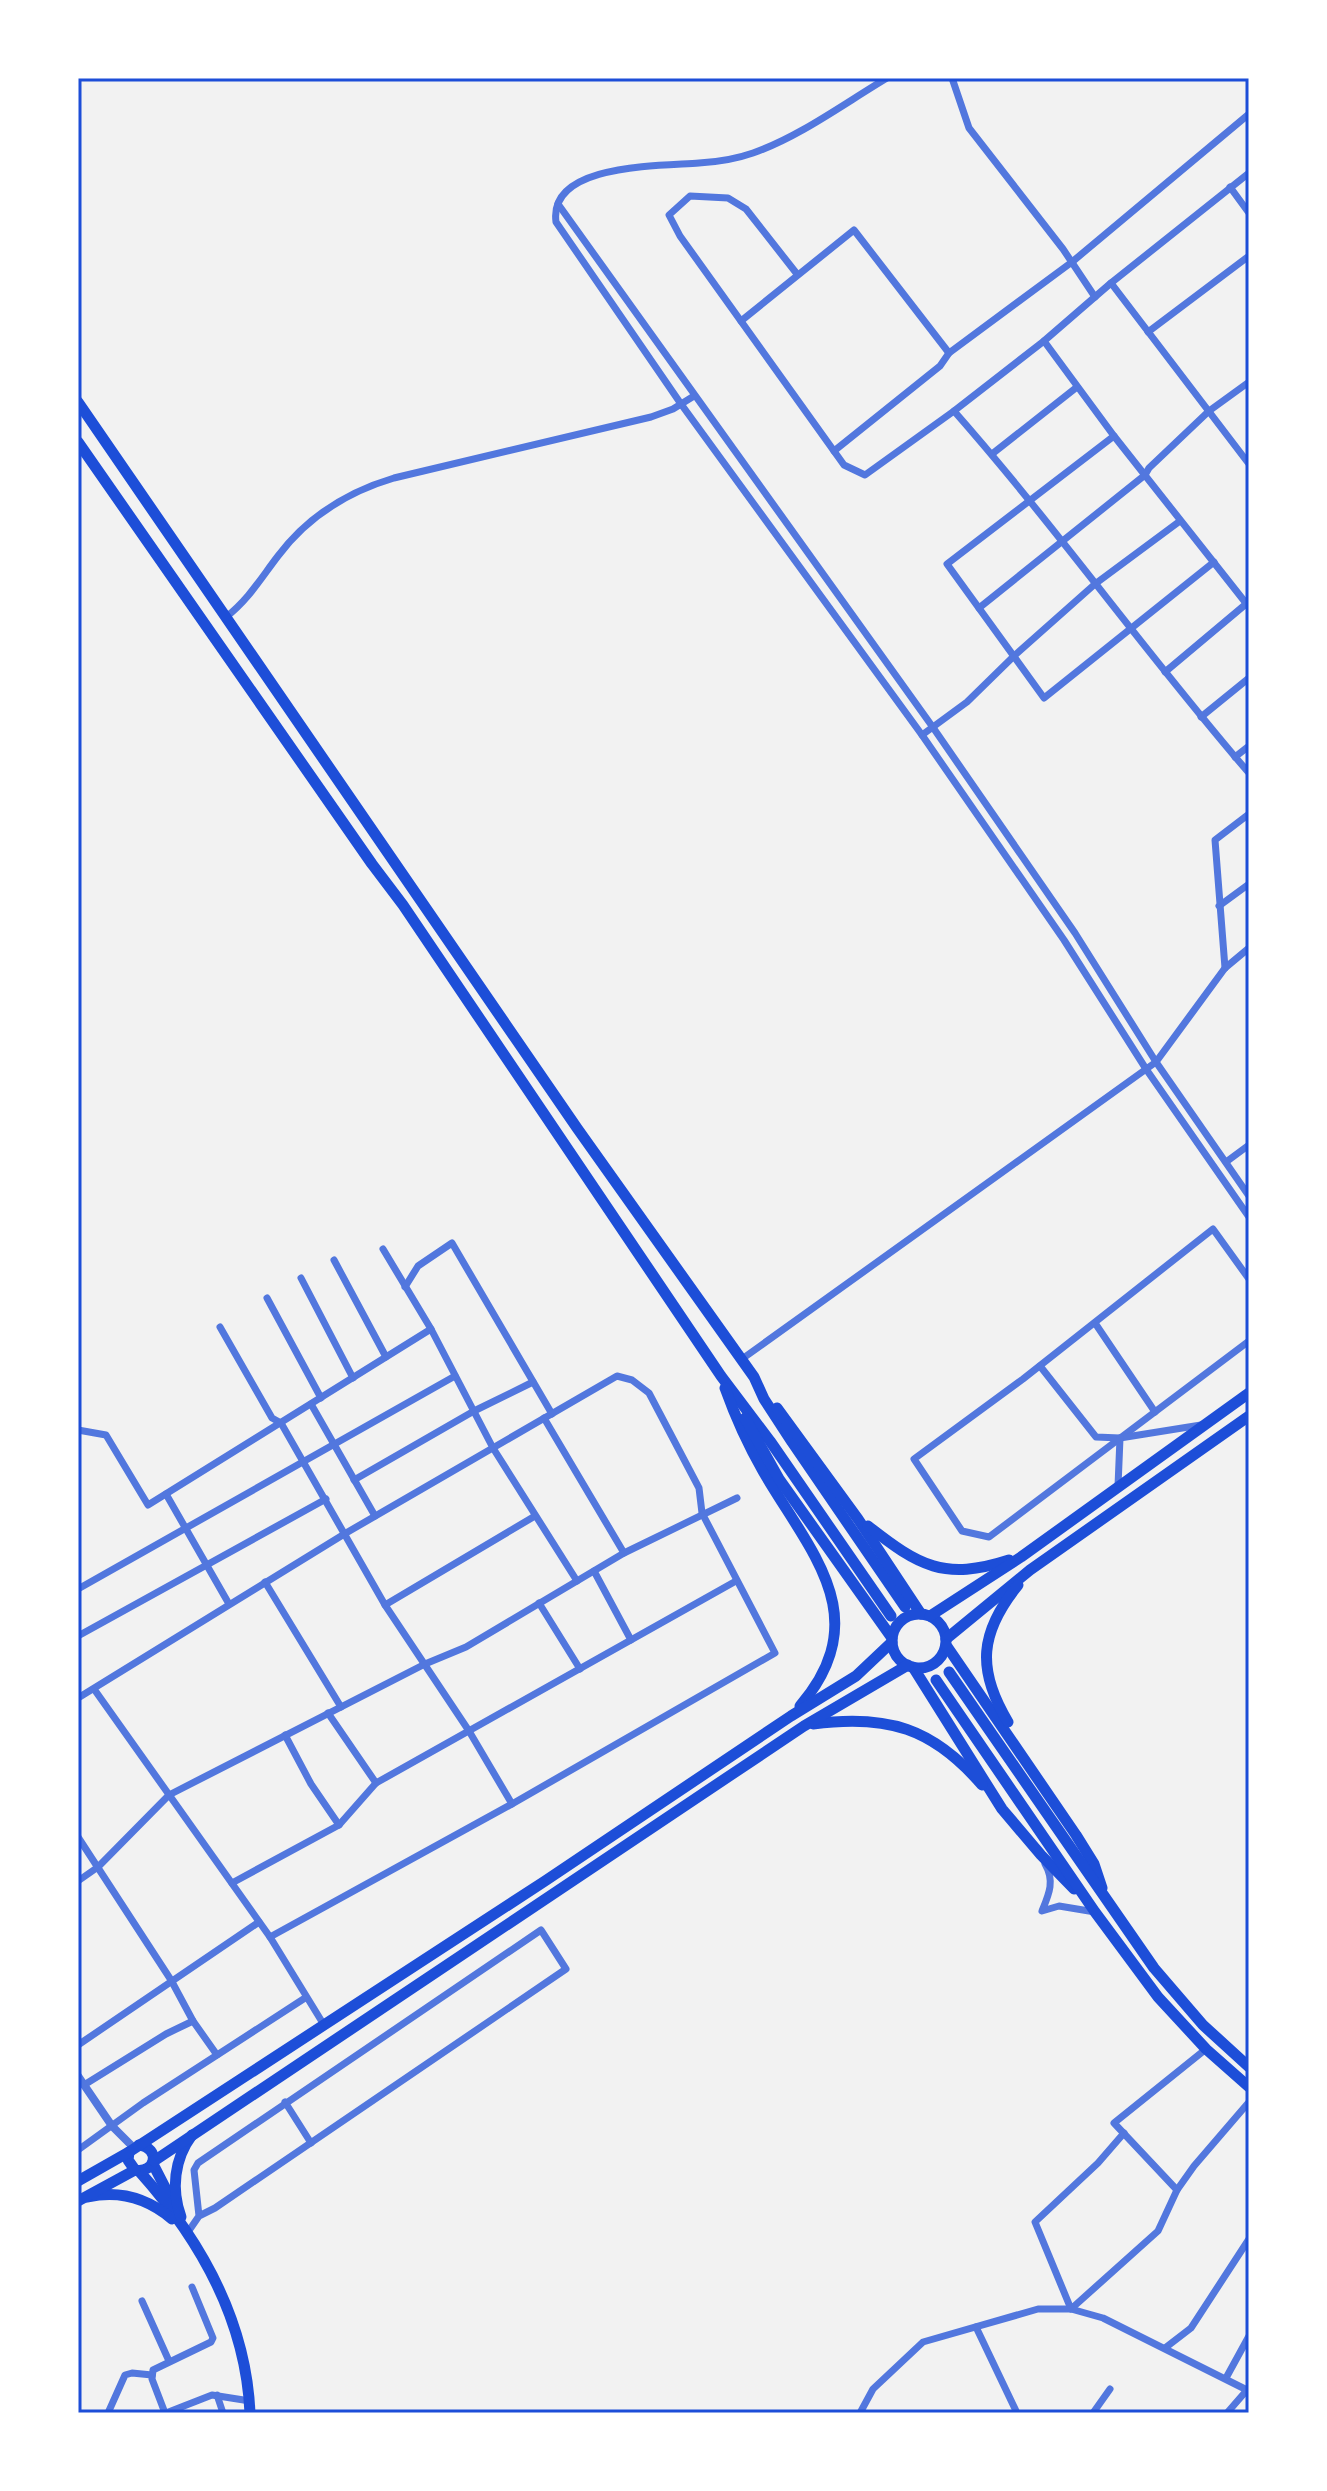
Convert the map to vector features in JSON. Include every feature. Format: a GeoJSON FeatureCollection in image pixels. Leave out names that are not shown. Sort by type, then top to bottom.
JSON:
{"type":"FeatureCollection","features":[{"type":"Feature","properties":{"kind":"main road"},"geometry":{"type":"LineString","coordinates":[[78,402],[577,1128],[925,1615],[941,1625],[946,1642],[1094,1864],[1108,1903]]}},
{"type":"Feature","properties":{"kind":"main road"},"geometry":{"type":"LineString","coordinates":[[78,442],[403,905],[721,1376],[770,1441],[891,1616]]}},
{"type":"Feature","properties":{"kind":"main road"},"geometry":{"type":"LineString","coordinates":[[372,864],[388,852]]}},
{"type":"Feature","properties":{"kind":"main road"},"geometry":{"type":"LineString","coordinates":[[721,1376],[779,1479],[892,1640],[897,1656],[910,1666],[1002,1809]]}},
{"type":"Feature","properties":{"kind":"main road"},"geometry":{"type":"LineString","coordinates":[[721,1376],[733,1410],[764,1472],[822,1567],[831,1590],[833,1643],[825,1670],[814,1690],[791,1716]]}},
{"type":"Feature","properties":{"kind":"main road"},"geometry":{"type":"LineString","coordinates":[[754,1377],[792,1442],[905,1607]]}},
{"type":"Feature","properties":{"kind":"main road"},"geometry":{"type":"LineString","coordinates":[[78,2181],[324,2025],[856,1676],[892,1640],[902,1620],[911,1615],[925,1615],[1021,1557],[1249,1393]]}},
{"type":"Feature","properties":{"kind":"main road"},"geometry":{"type":"LineString","coordinates":[[80,2200],[137,2171],[146,2170],[194,2134],[804,1726],[910,1666],[922,1667],[937,1661],[946,1642],[1030,1570],[1249,1416]]}},
{"type":"Feature","properties":{"kind":"main road"},"geometry":{"type":"LineString","coordinates":[[858,1519],[918,1563],[969,1570],[1021,1557]]}},
{"type":"Feature","properties":{"kind":"main road"},"geometry":{"type":"LineString","coordinates":[[1030,1570],[997,1614],[989,1633],[986,1656],[994,1694],[1039,1779]]}},
{"type":"Feature","properties":{"kind":"main road"},"geometry":{"type":"LineString","coordinates":[[949,1672],[1174,1993],[1203,2025],[1249,2067]]}},
{"type":"Feature","properties":{"kind":"main road"},"geometry":{"type":"LineString","coordinates":[[936,1680],[1095,1912],[1158,1997],[1206,2049],[1249,2087]]}},
{"type":"Feature","properties":{"kind":"main road"},"geometry":{"type":"LineString","coordinates":[[804,1726],[859,1720],[908,1728],[928,1737],[951,1754],[1095,1912]]}},
{"type":"Feature","properties":{"kind":"main road"},"geometry":{"type":"LineString","coordinates":[[188,2232],[176,2201],[175,2178],[181,2156],[194,2134]]}},
{"type":"Feature","properties":{"kind":"main road"},"geometry":{"type":"LineString","coordinates":[[134,2148],[151,2149],[153,2162],[224,2301],[241,2355],[250,2407]]}},
{"type":"Feature","properties":{"kind":"main road"},"geometry":{"type":"LineString","coordinates":[[134,2148],[128,2160],[188,2232]]}},
{"type":"Feature","properties":{"kind":"main road"},"geometry":{"type":"LineString","coordinates":[[80,2200],[110,2194],[141,2199],[188,2232]]}},
{"type":"Feature","properties":{"kind":"street"},"geometry":{"type":"LineString","coordinates":[[887,78],[765,148],[726,160],[609,172],[574,184],[564,192],[558,204],[556,222],[681,404],[922,735],[1064,940],[1146,1069],[1249,1217]]}},
{"type":"Feature","properties":{"kind":"street"},"geometry":{"type":"LineString","coordinates":[[952,78],[969,128],[1072,262],[1095,297]]}},
{"type":"Feature","properties":{"kind":"street"},"geometry":{"type":"LineString","coordinates":[[834,451],[940,366],[949,353],[1072,262],[1249,114]]}},
{"type":"Feature","properties":{"kind":"street"},"geometry":{"type":"LineString","coordinates":[[797,274],[746,209],[728,198],[690,196],[669,215],[680,236],[844,465],[865,475],[1044,341],[1249,173]]}},
{"type":"Feature","properties":{"kind":"street"},"geometry":{"type":"LineString","coordinates":[[1230,187],[1249,213]]}},
{"type":"Feature","properties":{"kind":"street"},"geometry":{"type":"LineString","coordinates":[[558,204],[932,726],[1075,933],[1156,1062],[1249,1196]]}},
{"type":"Feature","properties":{"kind":"street"},"geometry":{"type":"LineString","coordinates":[[741,321],[854,230],[949,353]]}},
{"type":"Feature","properties":{"kind":"street"},"geometry":{"type":"LineString","coordinates":[[1148,332],[1249,256]]}},
{"type":"Feature","properties":{"kind":"street"},"geometry":{"type":"LineString","coordinates":[[1111,283],[1248,461]]}},
{"type":"Feature","properties":{"kind":"street"},"geometry":{"type":"LineString","coordinates":[[1044,341],[1114,436],[1248,606],[1165,672]]}},
{"type":"Feature","properties":{"kind":"street"},"geometry":{"type":"LineString","coordinates":[[979,608],[1145,475],[1209,411],[1249,382]]}},
{"type":"Feature","properties":{"kind":"street"},"geometry":{"type":"LineString","coordinates":[[992,454],[1077,387]]}},
{"type":"Feature","properties":{"kind":"street"},"geometry":{"type":"LineString","coordinates":[[226,617],[255,589],[300,531],[328,507],[360,490],[394,478],[651,417],[694,396]]}},
{"type":"Feature","properties":{"kind":"street"},"geometry":{"type":"LineString","coordinates":[[954,411],[1064,542],[1201,717],[1249,773]]}},
{"type":"Feature","properties":{"kind":"street"},"geometry":{"type":"LineString","coordinates":[[1114,436],[947,564],[1044,698],[1214,562]]}},
{"type":"Feature","properties":{"kind":"street"},"geometry":{"type":"LineString","coordinates":[[922,735],[967,702],[1095,584],[1180,521]]}},
{"type":"Feature","properties":{"kind":"street"},"geometry":{"type":"LineString","coordinates":[[822,599],[834,591]]}},
{"type":"Feature","properties":{"kind":"street"},"geometry":{"type":"LineString","coordinates":[[1201,717],[1249,678]]}},
{"type":"Feature","properties":{"kind":"street"},"geometry":{"type":"LineString","coordinates":[[1235,757],[1249,746]]}},
{"type":"Feature","properties":{"kind":"street"},"geometry":{"type":"LineString","coordinates":[[1225,968],[1215,840],[1249,814]]}},
{"type":"Feature","properties":{"kind":"street"},"geometry":{"type":"LineString","coordinates":[[1009,861],[1020,853]]}},
{"type":"Feature","properties":{"kind":"street"},"geometry":{"type":"LineString","coordinates":[[1219,906],[1249,884]]}},
{"type":"Feature","properties":{"kind":"street"},"geometry":{"type":"LineString","coordinates":[[742,1359],[1156,1062],[1225,968],[1249,948]]}},
{"type":"Feature","properties":{"kind":"street"},"geometry":{"type":"LineString","coordinates":[[1226,1162],[1249,1145]]}},
{"type":"Feature","properties":{"kind":"street"},"geometry":{"type":"LineString","coordinates":[[1249,1279],[1213,1229],[1040,1366],[914,1459],[962,1531],[989,1537],[1249,1341]]}},
{"type":"Feature","properties":{"kind":"street"},"geometry":{"type":"LineString","coordinates":[[405,1287],[418,1266],[452,1243],[533,1382],[548,1416],[624,1553]]}},
{"type":"Feature","properties":{"kind":"street"},"geometry":{"type":"LineString","coordinates":[[383,1249],[431,1329],[493,1448],[577,1581]]}},
{"type":"Feature","properties":{"kind":"street"},"geometry":{"type":"LineString","coordinates":[[334,1260],[386,1357]]}},
{"type":"Feature","properties":{"kind":"street"},"geometry":{"type":"LineString","coordinates":[[301,1278],[353,1378]]}},
{"type":"Feature","properties":{"kind":"street"},"geometry":{"type":"LineString","coordinates":[[267,1298],[321,1398]]}},
{"type":"Feature","properties":{"kind":"street"},"geometry":{"type":"LineString","coordinates":[[1095,1323],[1155,1412]]}},
{"type":"Feature","properties":{"kind":"street"},"geometry":{"type":"LineString","coordinates":[[220,1327],[272,1418],[281,1423],[385,1605],[469,1731],[512,1804]]}},
{"type":"Feature","properties":{"kind":"street"},"geometry":{"type":"LineString","coordinates":[[78,1430],[106,1435],[148,1505],[431,1329]]}},
{"type":"Feature","properties":{"kind":"street"},"geometry":{"type":"LineString","coordinates":[[1040,1366],[1096,1437],[1120,1438],[1203,1425]]}},
{"type":"Feature","properties":{"kind":"street"},"geometry":{"type":"LineString","coordinates":[[78,1589],[455,1376]]}},
{"type":"Feature","properties":{"kind":"street"},"geometry":{"type":"LineString","coordinates":[[78,1698],[346,1533],[617,1376],[632,1380],[649,1393],[699,1488],[702,1513],[775,1653],[512,1804],[270,1937]]}},
{"type":"Feature","properties":{"kind":"street"},"geometry":{"type":"LineString","coordinates":[[354,1480],[474,1411],[533,1382]]}},
{"type":"Feature","properties":{"kind":"street"},"geometry":{"type":"LineString","coordinates":[[311,1404],[375,1516]]}},
{"type":"Feature","properties":{"kind":"street"},"geometry":{"type":"LineString","coordinates":[[1118,1486],[1120,1438]]}},
{"type":"Feature","properties":{"kind":"street"},"geometry":{"type":"LineString","coordinates":[[166,1494],[229,1604]]}},
{"type":"Feature","properties":{"kind":"street"},"geometry":{"type":"LineString","coordinates":[[78,1881],[98,1867],[169,1795],[425,1664],[466,1647],[624,1553],[737,1498]]}},
{"type":"Feature","properties":{"kind":"street"},"geometry":{"type":"LineString","coordinates":[[78,1636],[326,1499]]}},
{"type":"Feature","properties":{"kind":"street"},"geometry":{"type":"LineString","coordinates":[[385,1605],[535,1516]]}},
{"type":"Feature","properties":{"kind":"street"},"geometry":{"type":"LineString","coordinates":[[594,1571],[631,1640]]}},
{"type":"Feature","properties":{"kind":"street"},"geometry":{"type":"LineString","coordinates":[[232,1883],[339,1825],[376,1783],[736,1581]]}},
{"type":"Feature","properties":{"kind":"street"},"geometry":{"type":"LineString","coordinates":[[265,1582],[341,1707]]}},
{"type":"Feature","properties":{"kind":"street"},"geometry":{"type":"LineString","coordinates":[[539,1603],[580,1669]]}},
{"type":"Feature","properties":{"kind":"street"},"geometry":{"type":"LineString","coordinates":[[94,1689],[270,1937],[324,2025]]}},
{"type":"Feature","properties":{"kind":"street"},"geometry":{"type":"LineString","coordinates":[[328,1713],[376,1783]]}},
{"type":"Feature","properties":{"kind":"street"},"geometry":{"type":"LineString","coordinates":[[285,1735],[311,1784],[339,1825]]}},
{"type":"Feature","properties":{"kind":"street"},"geometry":{"type":"LineString","coordinates":[[78,1837],[217,2055]]}},
{"type":"Feature","properties":{"kind":"street"},"geometry":{"type":"LineString","coordinates":[[1041,1855],[1051,1873],[1051,1889],[1042,1911],[1059,1906],[1095,1912]]}},
{"type":"Feature","properties":{"kind":"street"},"geometry":{"type":"LineString","coordinates":[[78,2045],[259,1922]]}},
{"type":"Feature","properties":{"kind":"street"},"geometry":{"type":"LineString","coordinates":[[188,2232],[199,2216],[566,1969],[541,1930],[198,2163],[194,2170],[199,2216]]}},
{"type":"Feature","properties":{"kind":"street"},"geometry":{"type":"LineString","coordinates":[[78,2150],[305,1998]]}},
{"type":"Feature","properties":{"kind":"street"},"geometry":{"type":"LineString","coordinates":[[84,2085],[166,2034],[193,2021]]}},
{"type":"Feature","properties":{"kind":"street"},"geometry":{"type":"LineString","coordinates":[[1177,2190],[1114,2123],[1206,2049]]}},
{"type":"Feature","properties":{"kind":"street"},"geometry":{"type":"LineString","coordinates":[[78,2076],[112,2126],[134,2148]]}},
{"type":"Feature","properties":{"kind":"street"},"geometry":{"type":"LineString","coordinates":[[285,2102],[311,2143]]}},
{"type":"Feature","properties":{"kind":"street"},"geometry":{"type":"LineString","coordinates":[[1071,2309],[1158,2231],[1177,2190],[1249,2102]]}},
{"type":"Feature","properties":{"kind":"street"},"geometry":{"type":"LineString","coordinates":[[1071,2309],[1035,2222],[1098,2163],[1124,2133]]}},
{"type":"Feature","properties":{"kind":"street"},"geometry":{"type":"LineString","coordinates":[[1165,2348],[1191,2328],[1249,2239]]}},
{"type":"Feature","properties":{"kind":"street"},"geometry":{"type":"LineString","coordinates":[[192,2287],[212,2341],[156,2367],[152,2375],[166,2413],[217,2395],[250,2407]]}},
{"type":"Feature","properties":{"kind":"street"},"geometry":{"type":"LineString","coordinates":[[142,2301],[169,2361]]}},
{"type":"Feature","properties":{"kind":"street"},"geometry":{"type":"LineString","coordinates":[[860,2413],[873,2389],[923,2342],[1038,2309],[1071,2309],[1103,2318],[1248,2391],[1227,2413]]}},
{"type":"Feature","properties":{"kind":"street"},"geometry":{"type":"LineString","coordinates":[[976,2327],[1017,2413]]}},
{"type":"Feature","properties":{"kind":"street"},"geometry":{"type":"LineString","coordinates":[[1226,2378],[1249,2336]]}},
{"type":"Feature","properties":{"kind":"street"},"geometry":{"type":"LineString","coordinates":[[108,2413],[125,2375],[152,2375]]}},
{"type":"Feature","properties":{"kind":"street"},"geometry":{"type":"LineString","coordinates":[[1093,2413],[1110,2389]]}},
{"type":"Feature","properties":{"kind":"street"},"geometry":{"type":"LineString","coordinates":[[217,2395],[223,2413]]}}]}
